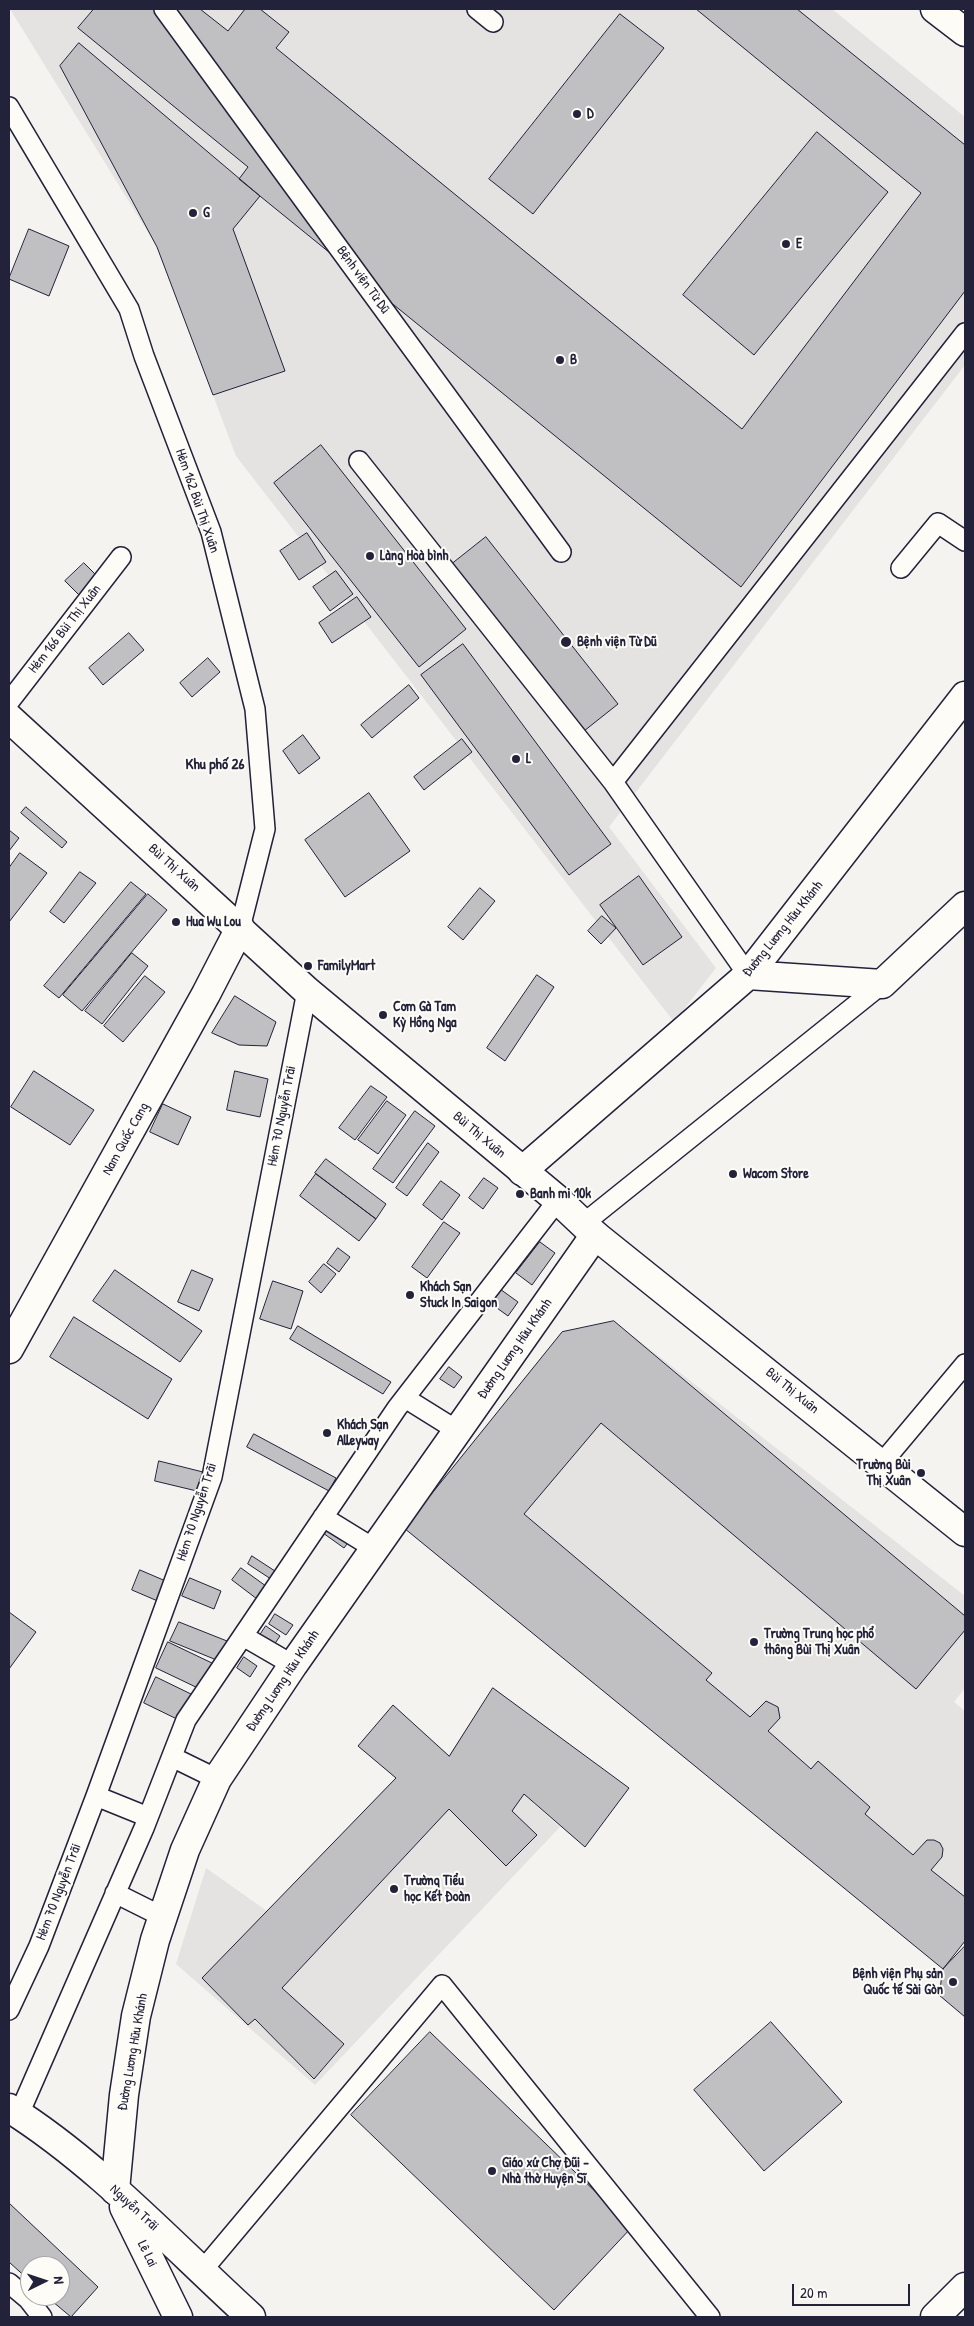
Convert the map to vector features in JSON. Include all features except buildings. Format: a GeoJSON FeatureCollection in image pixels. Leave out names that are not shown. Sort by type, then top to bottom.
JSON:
{"type":"FeatureCollection","features":[{"type":"Feature","properties":{"kind":"street"},"geometry":{"type":"LineString","coordinates":[[935,9],[965,32]]}},
{"type":"Feature","properties":{"kind":"street","name":"Đường Lương Hữu Khánh"},"geometry":{"type":"LineString","coordinates":[[522,1171],[748,975],[965,696]]}},
{"type":"Feature","properties":{"kind":"street","name":"Bùi Thị Xuân"},"geometry":{"type":"LineString","coordinates":[[9,718],[307,991],[558,1200],[589,1229],[882,1463],[965,1532]]}},
{"type":"Feature","properties":{"kind":"street"},"geometry":{"type":"LineString","coordinates":[[748,975],[882,984],[965,906]]}},
{"type":"Feature","properties":{"kind":"street","name":"Nam Quốc Cang"},"geometry":{"type":"LineString","coordinates":[[9,1349],[202,1002],[240,928]]}},
{"type":"Feature","properties":{"kind":"street","name":"Đường Lương Hữu Khánh"},"geometry":{"type":"LineString","coordinates":[[115,2190],[124,2095],[136,2016],[163,1917],[185,1850],[217,1779],[293,1665],[458,1431],[589,1229]]}},
{"type":"Feature","properties":{"kind":"street","name":"Nguyễn Trãi"},"geometry":{"type":"LineString","coordinates":[[14,2111],[115,2190],[251,2317]]}},
{"type":"Feature","properties":{"kind":"street","name":"Lê Lai"},"geometry":{"type":"LineString","coordinates":[[115,2190],[178,2317]]}},
{"type":"Feature","properties":{"kind":"street"},"geometry":{"type":"LineString","coordinates":[[935,2317],[965,2288]]}},
{"type":"Feature","properties":{"kind":"lane","name":"Bệnh viện Từ Dũ"},"geometry":{"type":"LineString","coordinates":[[164,9],[561,552]]}},
{"type":"Feature","properties":{"kind":"lane"},"geometry":{"type":"LineString","coordinates":[[477,9],[493,22]]}},
{"type":"Feature","properties":{"kind":"lane","name":"Hẻm 162 Bùi Thị Xuân"},"geometry":{"type":"LineString","coordinates":[[9,106],[129,309],[144,356],[211,532],[255,709],[265,829],[240,928]]}},
{"type":"Feature","properties":{"kind":"lane"},"geometry":{"type":"LineString","coordinates":[[612,782],[965,333]]}},
{"type":"Feature","properties":{"kind":"lane"},"geometry":{"type":"LineString","coordinates":[[359,461],[612,782],[748,975]]}},
{"type":"Feature","properties":{"kind":"lane"},"geometry":{"type":"LineString","coordinates":[[901,568],[938,523],[965,541]]}},
{"type":"Feature","properties":{"kind":"lane","name":"Hẻm 166 Bùi Thị Xuân"},"geometry":{"type":"LineString","coordinates":[[9,702],[121,556]]}},
{"type":"Feature","properties":{"kind":"lane"},"geometry":{"type":"LineString","coordinates":[[589,1229],[882,984]]}},
{"type":"Feature","properties":{"kind":"lane","name":"Hẻm 70 Nguyễn Trãi"},"geometry":{"type":"LineString","coordinates":[[9,2010],[39,1946],[96,1796],[212,1477],[307,991]]}},
{"type":"Feature","properties":{"kind":"lane"},"geometry":{"type":"LineString","coordinates":[[14,2111],[115,1893],[148,1817],[186,1720],[405,1398],[558,1200]]}},
{"type":"Feature","properties":{"kind":"lane"},"geometry":{"type":"LineString","coordinates":[[882,1463],[965,1364]]}},
{"type":"Feature","properties":{"kind":"lane"},"geometry":{"type":"LineString","coordinates":[[405,1398],[458,1431]]}},
{"type":"Feature","properties":{"kind":"lane"},"geometry":{"type":"LineString","coordinates":[[323,1517],[375,1548]]}},
{"type":"Feature","properties":{"kind":"lane"},"geometry":{"type":"LineString","coordinates":[[243,1636],[293,1665]]}},
{"type":"Feature","properties":{"kind":"lane"},"geometry":{"type":"LineString","coordinates":[[172,1757],[217,1779]]}},
{"type":"Feature","properties":{"kind":"lane"},"geometry":{"type":"LineString","coordinates":[[96,1796],[148,1817]]}},
{"type":"Feature","properties":{"kind":"lane"},"geometry":{"type":"LineString","coordinates":[[115,1893],[163,1917]]}},
{"type":"Feature","properties":{"kind":"lane"},"geometry":{"type":"LineString","coordinates":[[201,2272],[442,1985],[710,2317]]}},
{"type":"Feature","properties":{"kind":"lane"},"geometry":{"type":"LineString","coordinates":[[9,2284],[28,2299],[42,2317]]}},
{"type":"Feature","properties":{"kind":"shaded area","name":"Bệnh viện Từ Dũ"},"geometry":{"type":"Polygon","coordinates":[[[10,9],[832,9],[965,117],[965,365],[609,827],[716,968],[674,1022],[236,456],[157,247],[10,9]]]}},
{"type":"Feature","properties":{"kind":"shaded area","name":"Trường Trung học phổ thông Bùi Thị Xuân"},"geometry":{"type":"Polygon","coordinates":[[[614,1321],[965,1596],[965,1688],[954,1702],[965,1711],[965,1941],[943,1969],[404,1528],[562,1332],[614,1321]]]}},
{"type":"Feature","properties":{"kind":"shaded area","name":"Trường Tiểu học Kết Đoàn"},"geometry":{"type":"Polygon","coordinates":[[[493,1688],[577,1750],[533,1803],[560,1827],[315,2085],[176,1964],[206,1868],[267,1911],[395,1778],[358,1746],[393,1705],[449,1755],[493,1688]]]}},
{"type":"Feature","properties":{"kind":"place","name":"D"},"geometry":{"type":"Point","coordinates":[577,114]}},
{"type":"Feature","properties":{"kind":"place","name":"G"},"geometry":{"type":"Point","coordinates":[193,213]}},
{"type":"Feature","properties":{"kind":"place","name":"E"},"geometry":{"type":"Point","coordinates":[786,244]}},
{"type":"Feature","properties":{"kind":"place","name":"B"},"geometry":{"type":"Point","coordinates":[560,360]}},
{"type":"Feature","properties":{"kind":"place","name":"Làng Hoà bình"},"geometry":{"type":"Point","coordinates":[370,556]}},
{"type":"Feature","properties":{"kind":"place","name":"Bệnh viện Từ Dũ"},"geometry":{"type":"Point","coordinates":[566,642]}},
{"type":"Feature","properties":{"kind":"place","name":"L"},"geometry":{"type":"Point","coordinates":[516,759]}},
{"type":"Feature","properties":{"kind":"place","name":"Hua Wu Lou"},"geometry":{"type":"Point","coordinates":[176,922]}},
{"type":"Feature","properties":{"kind":"place","name":"FamilyMart"},"geometry":{"type":"Point","coordinates":[308,966]}},
{"type":"Feature","properties":{"kind":"place","name":"Cơm Gà Tam Kỳ Hồng Nga"},"geometry":{"type":"Point","coordinates":[383,1015]}},
{"type":"Feature","properties":{"kind":"place","name":"Wacom Store"},"geometry":{"type":"Point","coordinates":[733,1174]}},
{"type":"Feature","properties":{"kind":"place","name":"Banh mi 10k"},"geometry":{"type":"Point","coordinates":[520,1194]}},
{"type":"Feature","properties":{"kind":"place","name":"Khách Sạn Stuck In Saigon"},"geometry":{"type":"Point","coordinates":[410,1295]}},
{"type":"Feature","properties":{"kind":"place","name":"Khách Sạn Alleyway"},"geometry":{"type":"Point","coordinates":[327,1433]}},
{"type":"Feature","properties":{"kind":"place","name":"Trường Bùi Thị Xuân"},"geometry":{"type":"Point","coordinates":[921,1473]}},
{"type":"Feature","properties":{"kind":"place","name":"Trường Trung học phổ thông Bùi Thị Xuân"},"geometry":{"type":"Point","coordinates":[754,1642]}},
{"type":"Feature","properties":{"kind":"place","name":"Trường Tiểu học Kết Đoàn"},"geometry":{"type":"Point","coordinates":[394,1889]}},
{"type":"Feature","properties":{"kind":"place","name":"Bệnh viện Phụ sản Quốc tế Sài Gòn"},"geometry":{"type":"Point","coordinates":[953,1982]}},
{"type":"Feature","properties":{"kind":"place","name":"Giáo xứ Chợ Đũi - Nhà thờ Huyện Sĩ"},"geometry":{"type":"Point","coordinates":[492,2171]}},
{"type":"Feature","properties":{"kind":"district","name":"Khu phố 26"},"geometry":{"type":"Point","coordinates":[215,765]}}]}
